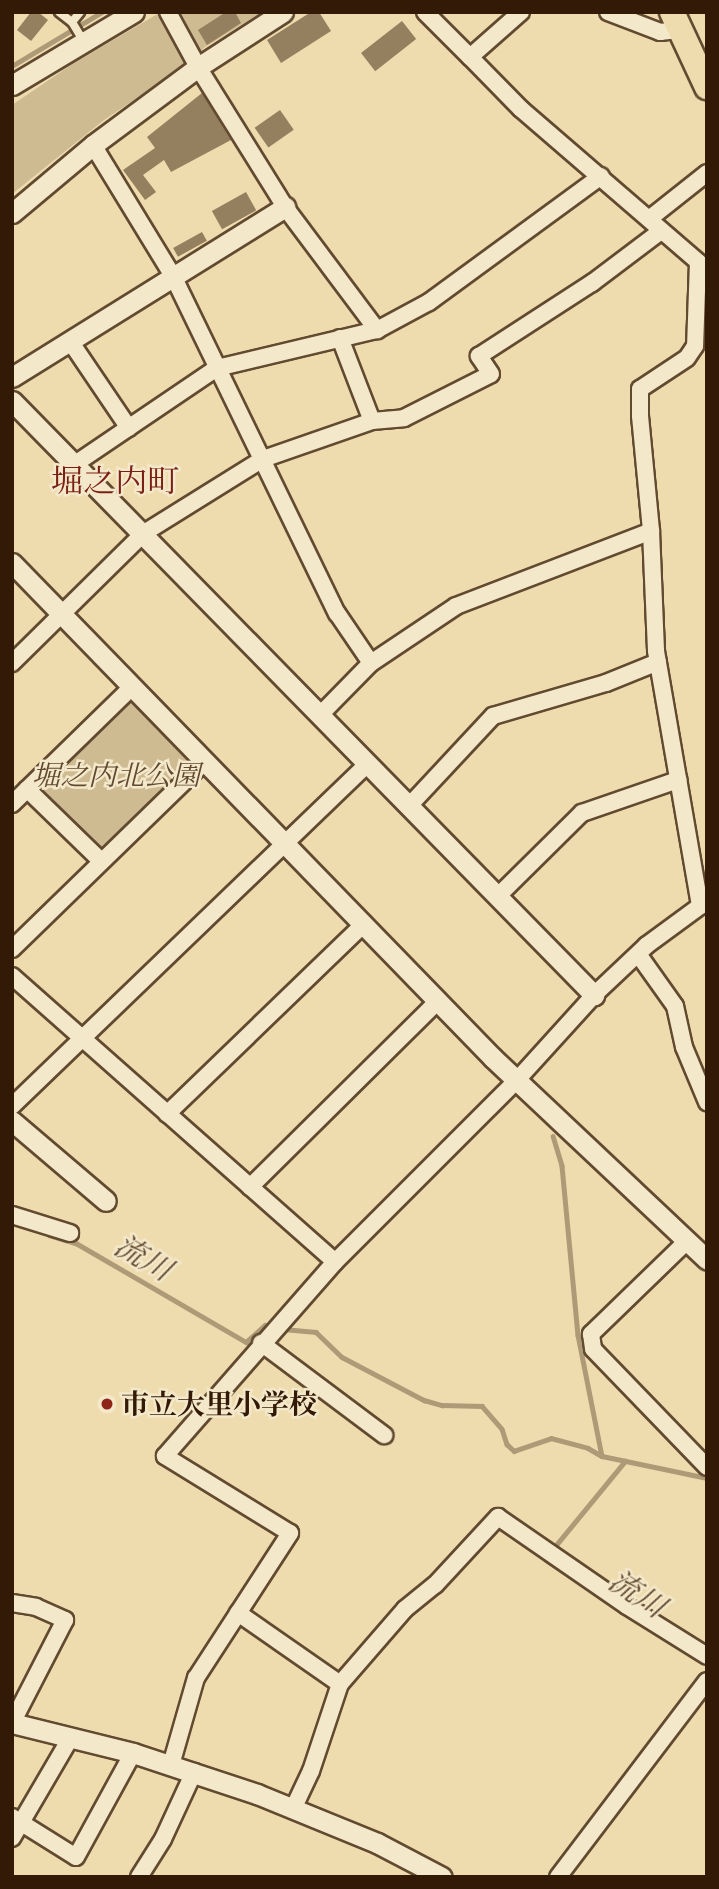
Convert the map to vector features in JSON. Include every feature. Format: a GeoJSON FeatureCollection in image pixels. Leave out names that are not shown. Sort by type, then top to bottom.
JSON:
{"type":"FeatureCollection","features":[{"type":"Feature","properties":{"kind":"main road"},"geometry":{"type":"LineString","coordinates":[[676,21],[707,87]]}},
{"type":"Feature","properties":{"kind":"street"},"geometry":{"type":"LineString","coordinates":[[12,85],[76,30],[134,12]]}},
{"type":"Feature","properties":{"kind":"street"},"geometry":{"type":"LineString","coordinates":[[168,12],[198,67],[285,207],[377,330]]}},
{"type":"Feature","properties":{"kind":"street"},"geometry":{"type":"LineString","coordinates":[[12,213],[93,145],[198,67],[283,12]]}},
{"type":"Feature","properties":{"kind":"street"},"geometry":{"type":"LineString","coordinates":[[171,1765],[196,1678],[290,1533],[165,1456],[335,1262],[517,1080],[594,995],[638,954],[703,903],[677,780],[657,663],[651,531],[640,389],[687,358],[695,346],[702,265],[521,109],[425,12]]}},
{"type":"Feature","properties":{"kind":"street"},"geometry":{"type":"LineString","coordinates":[[470,57],[521,12]]}},
{"type":"Feature","properties":{"kind":"street"},"geometry":{"type":"LineString","coordinates":[[608,12],[660,32],[676,21]]}},
{"type":"Feature","properties":{"kind":"street"},"geometry":{"type":"LineString","coordinates":[[93,145],[173,276],[337,613],[371,663]]}},
{"type":"Feature","properties":{"kind":"street"},"geometry":{"type":"LineString","coordinates":[[649,219],[707,173]]}},
{"type":"Feature","properties":{"kind":"street"},"geometry":{"type":"LineString","coordinates":[[75,464],[217,368],[377,330],[429,302],[601,176]]}},
{"type":"Feature","properties":{"kind":"street"},"geometry":{"type":"LineString","coordinates":[[12,377],[285,207]]}},
{"type":"Feature","properties":{"kind":"street"},"geometry":{"type":"LineString","coordinates":[[12,663],[144,533],[263,459],[372,421],[404,418],[491,374],[479,356],[592,283],[661,231]]}},
{"type":"Feature","properties":{"kind":"street"},"geometry":{"type":"LineString","coordinates":[[341,338],[372,421]]}},
{"type":"Feature","properties":{"kind":"street"},"geometry":{"type":"LineString","coordinates":[[70,341],[129,428]]}},
{"type":"Feature","properties":{"kind":"street"},"geometry":{"type":"LineString","coordinates":[[12,401],[594,995]]}},
{"type":"Feature","properties":{"kind":"street"},"geometry":{"type":"LineString","coordinates":[[320,715],[371,663],[456,606],[651,531]]}},
{"type":"Feature","properties":{"kind":"street"},"geometry":{"type":"LineString","coordinates":[[12,563],[438,1001],[517,1080],[707,1260]]}},
{"type":"Feature","properties":{"kind":"street"},"geometry":{"type":"LineString","coordinates":[[409,806],[493,716],[606,683],[657,663]]}},
{"type":"Feature","properties":{"kind":"street"},"geometry":{"type":"LineString","coordinates":[[12,804],[132,686]]}},
{"type":"Feature","properties":{"kind":"street"},"geometry":{"type":"LineString","coordinates":[[12,948],[205,761]]}},
{"type":"Feature","properties":{"kind":"street"},"geometry":{"type":"LineString","coordinates":[[12,1106],[368,764]]}},
{"type":"Feature","properties":{"kind":"street"},"geometry":{"type":"LineString","coordinates":[[498,896],[582,813],[677,780]]}},
{"type":"Feature","properties":{"kind":"street"},"geometry":{"type":"LineString","coordinates":[[27,789],[101,861]]}},
{"type":"Feature","properties":{"kind":"street"},"geometry":{"type":"LineString","coordinates":[[167,1114],[364,924]]}},
{"type":"Feature","properties":{"kind":"street"},"geometry":{"type":"LineString","coordinates":[[638,954],[675,1006],[684,1047],[707,1102]]}},
{"type":"Feature","properties":{"kind":"street"},"geometry":{"type":"LineString","coordinates":[[12,976],[335,1262]]}},
{"type":"Feature","properties":{"kind":"street"},"geometry":{"type":"LineString","coordinates":[[250,1187],[438,1001]]}},
{"type":"Feature","properties":{"kind":"street"},"geometry":{"type":"LineString","coordinates":[[12,1121],[106,1201]]}},
{"type":"Feature","properties":{"kind":"street"},"geometry":{"type":"LineString","coordinates":[[12,1215],[70,1233]]}},
{"type":"Feature","properties":{"kind":"street"},"geometry":{"type":"LineString","coordinates":[[687,1241],[591,1334],[593,1349],[707,1467]]}},
{"type":"Feature","properties":{"kind":"street"},"geometry":{"type":"LineString","coordinates":[[269,1335],[384,1435]]}},
{"type":"Feature","properties":{"kind":"street"},"geometry":{"type":"LineString","coordinates":[[293,1808],[311,1771],[340,1684],[405,1609],[435,1585],[498,1517],[627,1606],[707,1656]]}},
{"type":"Feature","properties":{"kind":"street"},"geometry":{"type":"LineString","coordinates":[[12,1602],[36,1607],[65,1620],[12,1723],[133,1753],[194,1772],[293,1808],[377,1843],[442,1877]]}},
{"type":"Feature","properties":{"kind":"street"},"geometry":{"type":"LineString","coordinates":[[238,1613],[340,1684]]}},
{"type":"Feature","properties":{"kind":"street"},"geometry":{"type":"LineString","coordinates":[[558,1877],[702,1699],[707,1681]]}},
{"type":"Feature","properties":{"kind":"street"},"geometry":{"type":"LineString","coordinates":[[12,1838],[17,1820],[71,1737]]}},
{"type":"Feature","properties":{"kind":"street"},"geometry":{"type":"LineString","coordinates":[[17,1820],[76,1857],[133,1753]]}},
{"type":"Feature","properties":{"kind":"street"},"geometry":{"type":"LineString","coordinates":[[139,1877],[163,1839],[194,1772]]}},
{"type":"Feature","properties":{"kind":"lane"},"geometry":{"type":"LineString","coordinates":[[59,12],[76,30]]}},
{"type":"Feature","properties":{"kind":"lane"},"geometry":{"type":"LineString","coordinates":[[76,30],[80,12]]}},
{"type":"Feature","properties":{"kind":"green space"},"geometry":{"type":"Polygon","coordinates":[[[161,12],[262,12],[205,47],[186,65],[104,120],[12,194],[12,105],[74,63],[161,12]]]}},
{"type":"Feature","properties":{"kind":"green space","name":"堀之内北公園"},"geometry":{"type":"Polygon","coordinates":[[[133,686],[205,761],[99,864],[27,789],[133,686]]]}},
{"type":"Feature","properties":{"kind":"building"},"geometry":{"type":"Polygon","coordinates":[[[31,12],[38,12],[48,20],[31,41],[17,30],[31,12]]]}},
{"type":"Feature","properties":{"kind":"building"},"geometry":{"type":"Polygon","coordinates":[[[226,12],[235,12],[241,23],[207,45],[198,30],[226,12]]]}},
{"type":"Feature","properties":{"kind":"building"},"geometry":{"type":"Polygon","coordinates":[[[311,12],[319,12],[331,31],[281,63],[267,40],[311,12]]]}},
{"type":"Feature","properties":{"kind":"building"},"geometry":{"type":"Polygon","coordinates":[[[402,21],[416,39],[375,71],[361,53],[402,21]]]}},
{"type":"Feature","properties":{"kind":"building"},"geometry":{"type":"Polygon","coordinates":[[[202,93],[231,140],[171,172],[164,160],[143,175],[156,192],[145,200],[123,170],[155,148],[147,137],[202,93]]]}},
{"type":"Feature","properties":{"kind":"building"},"geometry":{"type":"Polygon","coordinates":[[[280,110],[294,130],[268,147],[255,128],[280,110]]]}},
{"type":"Feature","properties":{"kind":"building"},"geometry":{"type":"Polygon","coordinates":[[[246,192],[256,210],[222,229],[212,211],[246,192]]]}},
{"type":"Feature","properties":{"kind":"building"},"geometry":{"type":"Polygon","coordinates":[[[202,232],[207,241],[178,257],[173,248],[202,232]]]}},
{"type":"Feature","properties":{"kind":"waterway"},"geometry":{"type":"LineString","coordinates":[[12,66],[102,12]]}},
{"type":"Feature","properties":{"kind":"waterway"},"geometry":{"type":"LineString","coordinates":[[553,1136],[562,1166],[578,1335],[602,1456],[707,1478]]}},
{"type":"Feature","properties":{"kind":"waterway","name":"流川"},"geometry":{"type":"LineString","coordinates":[[49,1235],[76,1243],[246,1342],[265,1325],[271,1327]]}},
{"type":"Feature","properties":{"kind":"waterway"},"geometry":{"type":"LineString","coordinates":[[283,1329],[316,1332],[342,1357],[424,1400],[442,1405],[482,1406],[502,1429],[507,1444],[514,1451],[551,1438],[588,1448],[602,1456]]}},
{"type":"Feature","properties":{"kind":"waterway"},"geometry":{"type":"LineString","coordinates":[[552,1550],[625,1461]]}},
{"type":"Feature","properties":{"kind":"waterway","name":"流川"},"geometry":{"type":"LineString","coordinates":[[546,1560],[679,1647]]}},
{"type":"Feature","properties":{"kind":"place","name":"市立大里小学校"},"geometry":{"type":"Point","coordinates":[107,1404]}},
{"type":"Feature","properties":{"kind":"district","name":"堀之内町"},"geometry":{"type":"Point","coordinates":[115,481]}}]}
